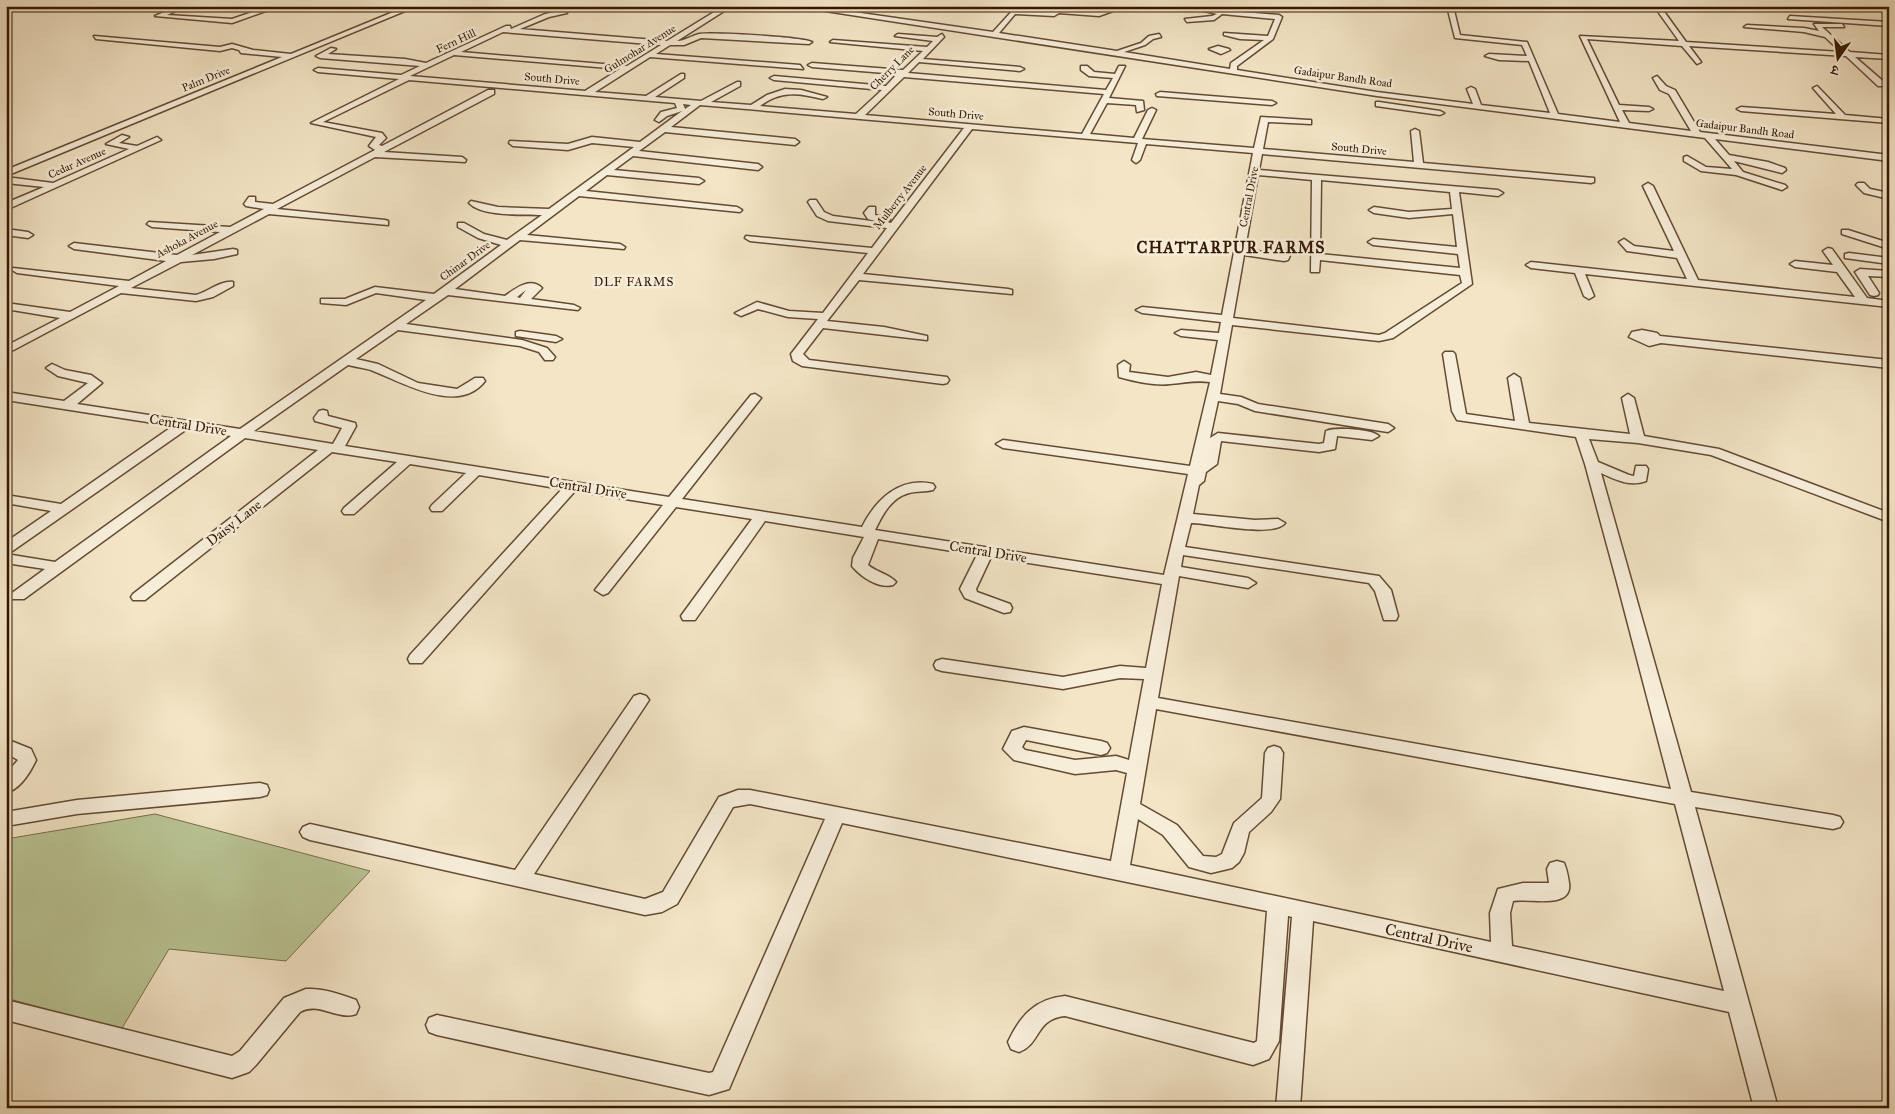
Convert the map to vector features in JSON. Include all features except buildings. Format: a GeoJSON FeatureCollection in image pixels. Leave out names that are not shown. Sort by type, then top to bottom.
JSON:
{"type":"FeatureCollection","features":[{"type":"Feature","properties":{"kind":"street"},"geometry":{"type":"LineString","coordinates":[[184,6],[158,16],[232,21],[277,6]]}},
{"type":"Feature","properties":{"kind":"street","name":"Palm Drive"},"geometry":{"type":"LineString","coordinates":[[6,173],[414,6]]}},
{"type":"Feature","properties":{"kind":"street","name":"Gulmohar Avenue"},"geometry":{"type":"LineString","coordinates":[[588,93],[729,6]]}},
{"type":"Feature","properties":{"kind":"street"},"geometry":{"type":"LineString","coordinates":[[782,6],[954,29],[1289,83],[1363,98],[1439,109]]}},
{"type":"Feature","properties":{"kind":"street","name":"Gadaipur Bandh Road"},"geometry":{"type":"LineString","coordinates":[[796,6],[825,8],[997,32],[1233,72],[1626,126],[1889,158]]}},
{"type":"Feature","properties":{"kind":"street"},"geometry":{"type":"LineString","coordinates":[[1023,6],[1099,14],[1111,10]]}},
{"type":"Feature","properties":{"kind":"street"},"geometry":{"type":"LineString","coordinates":[[1202,6],[1203,10],[1278,16],[1280,18],[1271,38],[1234,65],[1233,72]]}},
{"type":"Feature","properties":{"kind":"street"},"geometry":{"type":"LineString","coordinates":[[1450,6],[1457,37],[1522,42],[1526,44],[1555,116]]}},
{"type":"Feature","properties":{"kind":"street"},"geometry":{"type":"LineString","coordinates":[[1657,6],[1698,62]]}},
{"type":"Feature","properties":{"kind":"street"},"geometry":{"type":"LineString","coordinates":[[997,32],[1013,12],[1054,14],[1062,9]]}},
{"type":"Feature","properties":{"kind":"street"},"geometry":{"type":"LineString","coordinates":[[512,31],[546,15],[565,12]]}},
{"type":"Feature","properties":{"kind":"street"},"geometry":{"type":"LineString","coordinates":[[1187,20],[1214,18],[1221,12]]}},
{"type":"Feature","properties":{"kind":"street"},"geometry":{"type":"LineString","coordinates":[[1790,18],[1889,24]]}},
{"type":"Feature","properties":{"kind":"street","name":"Fern Hill"},"geometry":{"type":"LineString","coordinates":[[379,151],[373,146],[382,138],[379,135],[315,123],[427,65],[518,22]]}},
{"type":"Feature","properties":{"kind":"street"},"geometry":{"type":"LineString","coordinates":[[1842,26],[1816,25],[1881,84]]}},
{"type":"Feature","properties":{"kind":"street"},"geometry":{"type":"LineString","coordinates":[[1746,27],[1804,30],[1826,35]]}},
{"type":"Feature","properties":{"kind":"street"},"geometry":{"type":"LineString","coordinates":[[501,30],[668,43],[684,43],[700,36],[735,38]]}},
{"type":"Feature","properties":{"kind":"street"},"geometry":{"type":"LineString","coordinates":[[685,32],[768,37]]}},
{"type":"Feature","properties":{"kind":"street"},"geometry":{"type":"LineString","coordinates":[[685,32],[809,42]]}},
{"type":"Feature","properties":{"kind":"street"},"geometry":{"type":"LineString","coordinates":[[1506,32],[1521,36],[1522,42]]}},
{"type":"Feature","properties":{"kind":"street"},"geometry":{"type":"LineString","coordinates":[[609,38],[619,33]]}},
{"type":"Feature","properties":{"kind":"street"},"geometry":{"type":"LineString","coordinates":[[1226,34],[1240,37],[1271,38]]}},
{"type":"Feature","properties":{"kind":"street","name":"Cherry Lane"},"geometry":{"type":"LineString","coordinates":[[858,117],[940,37],[898,36]]}},
{"type":"Feature","properties":{"kind":"street"},"geometry":{"type":"LineString","coordinates":[[1114,53],[1136,47],[1150,37],[1159,36]]}},
{"type":"Feature","properties":{"kind":"street"},"geometry":{"type":"LineString","coordinates":[[96,37],[292,56]]}},
{"type":"Feature","properties":{"kind":"street"},"geometry":{"type":"LineString","coordinates":[[1626,126],[1582,37],[1683,42],[1889,57]]}},
{"type":"Feature","properties":{"kind":"street"},"geometry":{"type":"LineString","coordinates":[[189,46],[207,40]]}},
{"type":"Feature","properties":{"kind":"street"},"geometry":{"type":"LineString","coordinates":[[833,42],[927,49]]}},
{"type":"Feature","properties":{"kind":"street"},"geometry":{"type":"LineString","coordinates":[[220,49],[229,46],[250,50]]}},
{"type":"Feature","properties":{"kind":"street"},"geometry":{"type":"LineString","coordinates":[[333,49],[320,56],[376,58],[427,65]]}},
{"type":"Feature","properties":{"kind":"street"},"geometry":{"type":"LineString","coordinates":[[1218,52],[1235,60]]}},
{"type":"Feature","properties":{"kind":"street"},"geometry":{"type":"LineString","coordinates":[[1213,69],[1224,67],[1252,52]]}},
{"type":"Feature","properties":{"kind":"street"},"geometry":{"type":"LineString","coordinates":[[453,53],[631,66]]}},
{"type":"Feature","properties":{"kind":"street"},"geometry":{"type":"LineString","coordinates":[[648,55],[800,67]]}},
{"type":"Feature","properties":{"kind":"street"},"geometry":{"type":"LineString","coordinates":[[1489,56],[1500,59],[1517,56],[1532,59]]}},
{"type":"Feature","properties":{"kind":"street"},"geometry":{"type":"LineString","coordinates":[[915,60],[1020,68]]}},
{"type":"Feature","properties":{"kind":"street"},"geometry":{"type":"LineString","coordinates":[[595,62],[631,66]]}},
{"type":"Feature","properties":{"kind":"street"},"geometry":{"type":"LineString","coordinates":[[812,65],[1108,92]]}},
{"type":"Feature","properties":{"kind":"street"},"geometry":{"type":"LineString","coordinates":[[902,73],[941,76],[947,71],[923,68]]}},
{"type":"Feature","properties":{"kind":"street"},"geometry":{"type":"LineString","coordinates":[[1084,68],[1092,74],[1116,76]]}},
{"type":"Feature","properties":{"kind":"street"},"geometry":{"type":"LineString","coordinates":[[1084,136],[1122,68]]}},
{"type":"Feature","properties":{"kind":"street","name":"South Drive"},"geometry":{"type":"LineString","coordinates":[[318,70],[1176,144],[1258,152],[1352,170],[1419,165],[1591,180]]}},
{"type":"Feature","properties":{"kind":"street"},"geometry":{"type":"LineString","coordinates":[[438,73],[440,77],[444,78],[478,78],[484,84]]}},
{"type":"Feature","properties":{"kind":"street"},"geometry":{"type":"LineString","coordinates":[[648,98],[682,76]]}},
{"type":"Feature","properties":{"kind":"street"},"geometry":{"type":"LineString","coordinates":[[774,78],[850,83],[886,88]]}},
{"type":"Feature","properties":{"kind":"street"},"geometry":{"type":"LineString","coordinates":[[1657,78],[1663,88],[1672,92],[1697,134]]}},
{"type":"Feature","properties":{"kind":"street"},"geometry":{"type":"LineString","coordinates":[[525,79],[548,82],[541,89]]}},
{"type":"Feature","properties":{"kind":"street"},"geometry":{"type":"LineString","coordinates":[[541,89],[564,82]]}},
{"type":"Feature","properties":{"kind":"street","name":"Central Drive"},"geometry":{"type":"LineString","coordinates":[[1119,871],[1172,576],[1193,477],[1213,397],[1222,338],[1264,116],[1289,83]]}},
{"type":"Feature","properties":{"kind":"street"},"geometry":{"type":"LineString","coordinates":[[582,84],[590,84]]}},
{"type":"Feature","properties":{"kind":"street","name":"Chinar Drive"},"geometry":{"type":"LineString","coordinates":[[18,596],[519,237],[642,145],[653,136],[661,124],[736,84]]}},
{"type":"Feature","properties":{"kind":"street"},"geometry":{"type":"LineString","coordinates":[[1207,98],[1214,88]]}},
{"type":"Feature","properties":{"kind":"street"},"geometry":{"type":"LineString","coordinates":[[1817,88],[1844,117]]}},
{"type":"Feature","properties":{"kind":"street"},"geometry":{"type":"LineString","coordinates":[[1471,89],[1478,106]]}},
{"type":"Feature","properties":{"kind":"street"},"geometry":{"type":"LineString","coordinates":[[752,108],[777,92],[794,90],[823,96]]}},
{"type":"Feature","properties":{"kind":"street","name":"Ashoka Avenue"},"geometry":{"type":"LineString","coordinates":[[6,351],[491,92]]}},
{"type":"Feature","properties":{"kind":"street"},"geometry":{"type":"LineString","coordinates":[[1160,94],[1207,98],[1277,97]]}},
{"type":"Feature","properties":{"kind":"street"},"geometry":{"type":"LineString","coordinates":[[1103,100],[1140,104],[1140,110]]}},
{"type":"Feature","properties":{"kind":"street"},"geometry":{"type":"LineString","coordinates":[[1615,103],[1645,100]]}},
{"type":"Feature","properties":{"kind":"street"},"geometry":{"type":"LineString","coordinates":[[678,101],[681,109],[664,114],[661,124],[795,142]]}},
{"type":"Feature","properties":{"kind":"street"},"geometry":{"type":"LineString","coordinates":[[1374,103],[1711,137],[1738,173]]}},
{"type":"Feature","properties":{"kind":"street"},"geometry":{"type":"LineString","coordinates":[[1615,103],[1649,109]]}},
{"type":"Feature","properties":{"kind":"street"},"geometry":{"type":"LineString","coordinates":[[1822,108],[1829,116]]}},
{"type":"Feature","properties":{"kind":"street"},"geometry":{"type":"LineString","coordinates":[[1439,109],[1440,124]]}},
{"type":"Feature","properties":{"kind":"street"},"geometry":{"type":"LineString","coordinates":[[1741,109],[1889,121]]}},
{"type":"Feature","properties":{"kind":"street"},"geometry":{"type":"LineString","coordinates":[[1136,160],[1140,141],[1152,110]]}},
{"type":"Feature","properties":{"kind":"street"},"geometry":{"type":"LineString","coordinates":[[1265,118],[1308,122]]}},
{"type":"Feature","properties":{"kind":"street","name":"Mulberry Avenue"},"geometry":{"type":"LineString","coordinates":[[942,380],[799,361],[797,354],[894,223],[969,127]]}},
{"type":"Feature","properties":{"kind":"street"},"geometry":{"type":"LineString","coordinates":[[1415,131],[1419,165]]}},
{"type":"Feature","properties":{"kind":"street"},"geometry":{"type":"LineString","coordinates":[[1176,144],[1180,133]]}},
{"type":"Feature","properties":{"kind":"street"},"geometry":{"type":"LineString","coordinates":[[125,136],[110,144],[138,148]]}},
{"type":"Feature","properties":{"kind":"street"},"geometry":{"type":"LineString","coordinates":[[653,136],[691,140]]}},
{"type":"Feature","properties":{"kind":"street","name":"Cedar Avenue"},"geometry":{"type":"LineString","coordinates":[[6,207],[157,140]]}},
{"type":"Feature","properties":{"kind":"street"},"geometry":{"type":"LineString","coordinates":[[513,143],[568,147],[592,140],[642,145]]}},
{"type":"Feature","properties":{"kind":"street"},"geometry":{"type":"LineString","coordinates":[[379,151],[462,160]]}},
{"type":"Feature","properties":{"kind":"street"},"geometry":{"type":"LineString","coordinates":[[631,153],[758,167]]}},
{"type":"Feature","properties":{"kind":"street"},"geometry":{"type":"LineString","coordinates":[[91,156],[96,167]]}},
{"type":"Feature","properties":{"kind":"street"},"geometry":{"type":"LineString","coordinates":[[1726,157],[1768,165],[1782,170]]}},
{"type":"Feature","properties":{"kind":"street"},"geometry":{"type":"LineString","coordinates":[[1687,159],[1704,168],[1738,173],[1782,187]]}},
{"type":"Feature","properties":{"kind":"street"},"geometry":{"type":"LineString","coordinates":[[1142,310],[1384,338],[1466,286],[1453,168]]}},
{"type":"Feature","properties":{"kind":"street"},"geometry":{"type":"LineString","coordinates":[[1254,172],[1317,178],[1352,170],[1454,184],[1498,193]]}},
{"type":"Feature","properties":{"kind":"street"},"geometry":{"type":"LineString","coordinates":[[606,172],[699,181]]}},
{"type":"Feature","properties":{"kind":"street"},"geometry":{"type":"LineString","coordinates":[[1315,270],[1317,178]]}},
{"type":"Feature","properties":{"kind":"street"},"geometry":{"type":"LineString","coordinates":[[6,180],[54,186]]}},
{"type":"Feature","properties":{"kind":"street"},"geometry":{"type":"LineString","coordinates":[[1861,185],[1869,192],[1889,196]]}},
{"type":"Feature","properties":{"kind":"street"},"geometry":{"type":"LineString","coordinates":[[1648,186],[1694,283]]}},
{"type":"Feature","properties":{"kind":"street"},"geometry":{"type":"LineString","coordinates":[[578,193],[737,210]]}},
{"type":"Feature","properties":{"kind":"street"},"geometry":{"type":"LineString","coordinates":[[252,199],[249,204],[269,209],[385,223]]}},
{"type":"Feature","properties":{"kind":"street"},"geometry":{"type":"LineString","coordinates":[[813,202],[820,214],[831,219],[894,223]]}},
{"type":"Feature","properties":{"kind":"street"},"geometry":{"type":"LineString","coordinates":[[474,203],[477,206],[490,209],[553,212]]}},
{"type":"Feature","properties":{"kind":"street"},"geometry":{"type":"LineString","coordinates":[[872,209],[869,215],[871,217],[894,223]]}},
{"type":"Feature","properties":{"kind":"street"},"geometry":{"type":"LineString","coordinates":[[1374,210],[1409,215],[1457,210]]}},
{"type":"Feature","properties":{"kind":"street"},"geometry":{"type":"LineString","coordinates":[[152,224],[230,230]]}},
{"type":"Feature","properties":{"kind":"street"},"geometry":{"type":"LineString","coordinates":[[461,225],[482,236],[509,244]]}},
{"type":"Feature","properties":{"kind":"street"},"geometry":{"type":"LineString","coordinates":[[6,232],[28,235]]}},
{"type":"Feature","properties":{"kind":"street"},"geometry":{"type":"LineString","coordinates":[[1845,232],[1889,246]]}},
{"type":"Feature","properties":{"kind":"street"},"geometry":{"type":"LineString","coordinates":[[519,237],[620,247]]}},
{"type":"Feature","properties":{"kind":"street"},"geometry":{"type":"LineString","coordinates":[[750,238],[873,251]]}},
{"type":"Feature","properties":{"kind":"street"},"geometry":{"type":"LineString","coordinates":[[1373,242],[1462,250]]}},
{"type":"Feature","properties":{"kind":"street"},"geometry":{"type":"LineString","coordinates":[[1624,242],[1630,249],[1680,255]]}},
{"type":"Feature","properties":{"kind":"street"},"geometry":{"type":"LineString","coordinates":[[74,246],[176,259],[206,259],[233,252]]}},
{"type":"Feature","properties":{"kind":"street"},"geometry":{"type":"LineString","coordinates":[[1239,251],[1263,254],[1280,259],[1284,258],[1286,253]]}},
{"type":"Feature","properties":{"kind":"street"},"geometry":{"type":"LineString","coordinates":[[1828,251],[1864,302]]}},
{"type":"Feature","properties":{"kind":"street"},"geometry":{"type":"LineString","coordinates":[[1315,256],[1465,272]]}},
{"type":"Feature","properties":{"kind":"street"},"geometry":{"type":"LineString","coordinates":[[1849,256],[1889,260]]}},
{"type":"Feature","properties":{"kind":"street"},"geometry":{"type":"LineString","coordinates":[[1795,264],[1840,269]]}},
{"type":"Feature","properties":{"kind":"street"},"geometry":{"type":"LineString","coordinates":[[1531,265],[1889,304]]}},
{"type":"Feature","properties":{"kind":"street"},"geometry":{"type":"LineString","coordinates":[[17,270],[130,284]]}},
{"type":"Feature","properties":{"kind":"street"},"geometry":{"type":"LineString","coordinates":[[1579,271],[1589,296]]}},
{"type":"Feature","properties":{"kind":"street"},"geometry":{"type":"LineString","coordinates":[[1874,293],[1860,272],[1889,274]]}},
{"type":"Feature","properties":{"kind":"street"},"geometry":{"type":"LineString","coordinates":[[852,279],[1008,292]]}},
{"type":"Feature","properties":{"kind":"street"},"geometry":{"type":"LineString","coordinates":[[119,290],[196,298],[209,295],[228,284]]}},
{"type":"Feature","properties":{"kind":"street"},"geometry":{"type":"LineString","coordinates":[[508,299],[523,288],[538,288],[523,301]]}},
{"type":"Feature","properties":{"kind":"street"},"geometry":{"type":"LineString","coordinates":[[325,301],[346,302],[372,290],[508,299],[574,308]]}},
{"type":"Feature","properties":{"kind":"street"},"geometry":{"type":"LineString","coordinates":[[6,306],[71,316]]}},
{"type":"Feature","properties":{"kind":"street"},"geometry":{"type":"LineString","coordinates":[[740,313],[757,306],[788,314],[884,330],[898,336],[923,338]]}},
{"type":"Feature","properties":{"kind":"street"},"geometry":{"type":"LineString","coordinates":[[408,318],[556,339]]}},
{"type":"Feature","properties":{"kind":"street"},"geometry":{"type":"LineString","coordinates":[[397,326],[522,343],[543,350],[549,358]]}},
{"type":"Feature","properties":{"kind":"street"},"geometry":{"type":"LineString","coordinates":[[1181,333],[1222,338]]}},
{"type":"Feature","properties":{"kind":"street"},"geometry":{"type":"LineString","coordinates":[[1658,339],[1889,364]]}},
{"type":"Feature","properties":{"kind":"street"},"geometry":{"type":"LineString","coordinates":[[1449,354],[1460,415],[1476,420],[1581,434],[1638,439],[1714,452],[1889,518]]}},
{"type":"Feature","properties":{"kind":"street"},"geometry":{"type":"LineString","coordinates":[[347,361],[374,366],[415,386],[457,393],[466,391],[479,381]]}},
{"type":"Feature","properties":{"kind":"street"},"geometry":{"type":"LineString","coordinates":[[1124,365],[1123,374],[1129,376],[1168,380],[1196,376],[1216,379]]}},
{"type":"Feature","properties":{"kind":"street"},"geometry":{"type":"LineString","coordinates":[[52,368],[58,373],[90,379],[96,383],[66,406]]}},
{"type":"Feature","properties":{"kind":"street"},"geometry":{"type":"LineString","coordinates":[[1514,378],[1523,426]]}},
{"type":"Feature","properties":{"kind":"street"},"geometry":{"type":"LineString","coordinates":[[1213,397],[1248,403],[1255,408],[1388,428]]}},
{"type":"Feature","properties":{"kind":"street"},"geometry":{"type":"LineString","coordinates":[[603,590],[756,398]]}},
{"type":"Feature","properties":{"kind":"street"},"geometry":{"type":"LineString","coordinates":[[1628,398],[1638,439]]}},
{"type":"Feature","properties":{"kind":"street","name":"Central Drive"},"geometry":{"type":"LineString","coordinates":[[9,399],[66,406],[986,552],[1172,576]]}},
{"type":"Feature","properties":{"kind":"street"},"geometry":{"type":"LineString","coordinates":[[1248,403],[1258,399],[1268,399],[1300,405]]}},
{"type":"Feature","properties":{"kind":"street"},"geometry":{"type":"LineString","coordinates":[[323,414],[320,418],[350,426],[333,449]]}},
{"type":"Feature","properties":{"kind":"street"},"geometry":{"type":"LineString","coordinates":[[6,549],[184,425]]}},
{"type":"Feature","properties":{"kind":"street"},"geometry":{"type":"LineString","coordinates":[[1003,444],[1193,477],[1196,482],[1200,470],[1210,464],[1215,440],[1218,437],[1319,448],[1330,446],[1332,434],[1335,432],[1372,436]]}},
{"type":"Feature","properties":{"kind":"street"},"geometry":{"type":"LineString","coordinates":[[1581,434],[1592,464],[1766,1108]]}},
{"type":"Feature","properties":{"kind":"street","name":"Daisy Lane"},"geometry":{"type":"LineString","coordinates":[[139,597],[333,449]]}},
{"type":"Feature","properties":{"kind":"street"},"geometry":{"type":"LineString","coordinates":[[349,512],[407,460]]}},
{"type":"Feature","properties":{"kind":"street"},"geometry":{"type":"LineString","coordinates":[[1592,464],[1630,480],[1641,478],[1641,469]]}},
{"type":"Feature","properties":{"kind":"street"},"geometry":{"type":"LineString","coordinates":[[437,508],[476,471]]}},
{"type":"Feature","properties":{"kind":"street"},"geometry":{"type":"LineString","coordinates":[[416,660],[572,486]]}},
{"type":"Feature","properties":{"kind":"street"},"geometry":{"type":"LineString","coordinates":[[888,582],[872,576],[860,566],[869,533],[878,510],[894,494],[905,489],[928,487]]}},
{"type":"Feature","properties":{"kind":"street"},"geometry":{"type":"LineString","coordinates":[[6,498],[63,509]]}},
{"type":"Feature","properties":{"kind":"street"},"geometry":{"type":"LineString","coordinates":[[689,616],[761,516]]}},
{"type":"Feature","properties":{"kind":"street"},"geometry":{"type":"LineString","coordinates":[[1184,518],[1225,520],[1256,526],[1278,523]]}},
{"type":"Feature","properties":{"kind":"street"},"geometry":{"type":"LineString","coordinates":[[1177,550],[1374,579],[1383,590],[1390,616]]}},
{"type":"Feature","properties":{"kind":"street"},"geometry":{"type":"LineString","coordinates":[[986,552],[968,589],[971,595],[1004,608]]}},
{"type":"Feature","properties":{"kind":"street"},"geometry":{"type":"LineString","coordinates":[[6,558],[57,567]]}},
{"type":"Feature","properties":{"kind":"street"},"geometry":{"type":"LineString","coordinates":[[1172,576],[1248,583]]}},
{"type":"Feature","properties":{"kind":"street"},"geometry":{"type":"LineString","coordinates":[[942,665],[1064,683],[1120,672],[1154,674]]}},
{"type":"Feature","properties":{"kind":"street"},"geometry":{"type":"LineString","coordinates":[[310,832],[520,878],[640,700]]}},
{"type":"Feature","properties":{"kind":"street"},"geometry":{"type":"LineString","coordinates":[[1149,702],[1682,798],[1832,822]]}},
{"type":"Feature","properties":{"kind":"street"},"geometry":{"type":"LineString","coordinates":[[1101,748],[1024,733],[1018,736],[1012,749],[1020,755],[1075,767],[1116,763],[1137,769]]}},
{"type":"Feature","properties":{"kind":"street"},"geometry":{"type":"LineString","coordinates":[[6,745],[25,754],[27,760],[22,769],[6,786]]}},
{"type":"Feature","properties":{"kind":"street"},"geometry":{"type":"LineString","coordinates":[[1130,807],[1161,823],[1171,831],[1184,851],[1196,861],[1206,865],[1220,865],[1228,861],[1233,855],[1242,827],[1268,805],[1271,799],[1274,753]]}},
{"type":"Feature","properties":{"kind":"street"},"geometry":{"type":"LineString","coordinates":[[6,819],[96,805],[260,790]]}},
{"type":"Feature","properties":{"kind":"street","name":"Central Drive"},"geometry":{"type":"LineString","coordinates":[[520,878],[645,907],[655,906],[670,898],[726,802],[738,797],[750,798],[1119,871],[1738,1004]]}},
{"type":"Feature","properties":{"kind":"street"},"geometry":{"type":"LineString","coordinates":[[437,1025],[710,1084],[720,1081],[836,815]]}},
{"type":"Feature","properties":{"kind":"street"},"geometry":{"type":"LineString","coordinates":[[1502,953],[1500,913],[1505,895],[1523,891],[1554,894],[1560,890],[1557,869]]}},
{"type":"Feature","properties":{"kind":"street"},"geometry":{"type":"LineString","coordinates":[[1019,1042],[1038,1014],[1049,1006],[1065,1006],[1087,1010],[1244,1052],[1260,1054],[1265,1049],[1268,1041],[1278,905]]}},
{"type":"Feature","properties":{"kind":"street"},"geometry":{"type":"LineString","coordinates":[[1288,1108],[1303,911]]}},
{"type":"Feature","properties":{"kind":"street"},"geometry":{"type":"LineString","coordinates":[[6,1010],[232,1067],[242,1064],[292,1005],[301,999],[317,998],[348,1007]]}},
{"type":"Feature","properties":{"kind":"green space"},"geometry":{"type":"Polygon","coordinates":[[[155,814],[370,871],[286,961],[169,949],[121,1030],[6,998],[6,839],[155,814]]]}},
{"type":"Feature","properties":{"kind":"district","name":"CHATTARPUR FARMS"},"geometry":{"type":"Point","coordinates":[1231,247]}},
{"type":"Feature","properties":{"kind":"district","name":"DLF FARMS"},"geometry":{"type":"Point","coordinates":[634,282]}}]}
